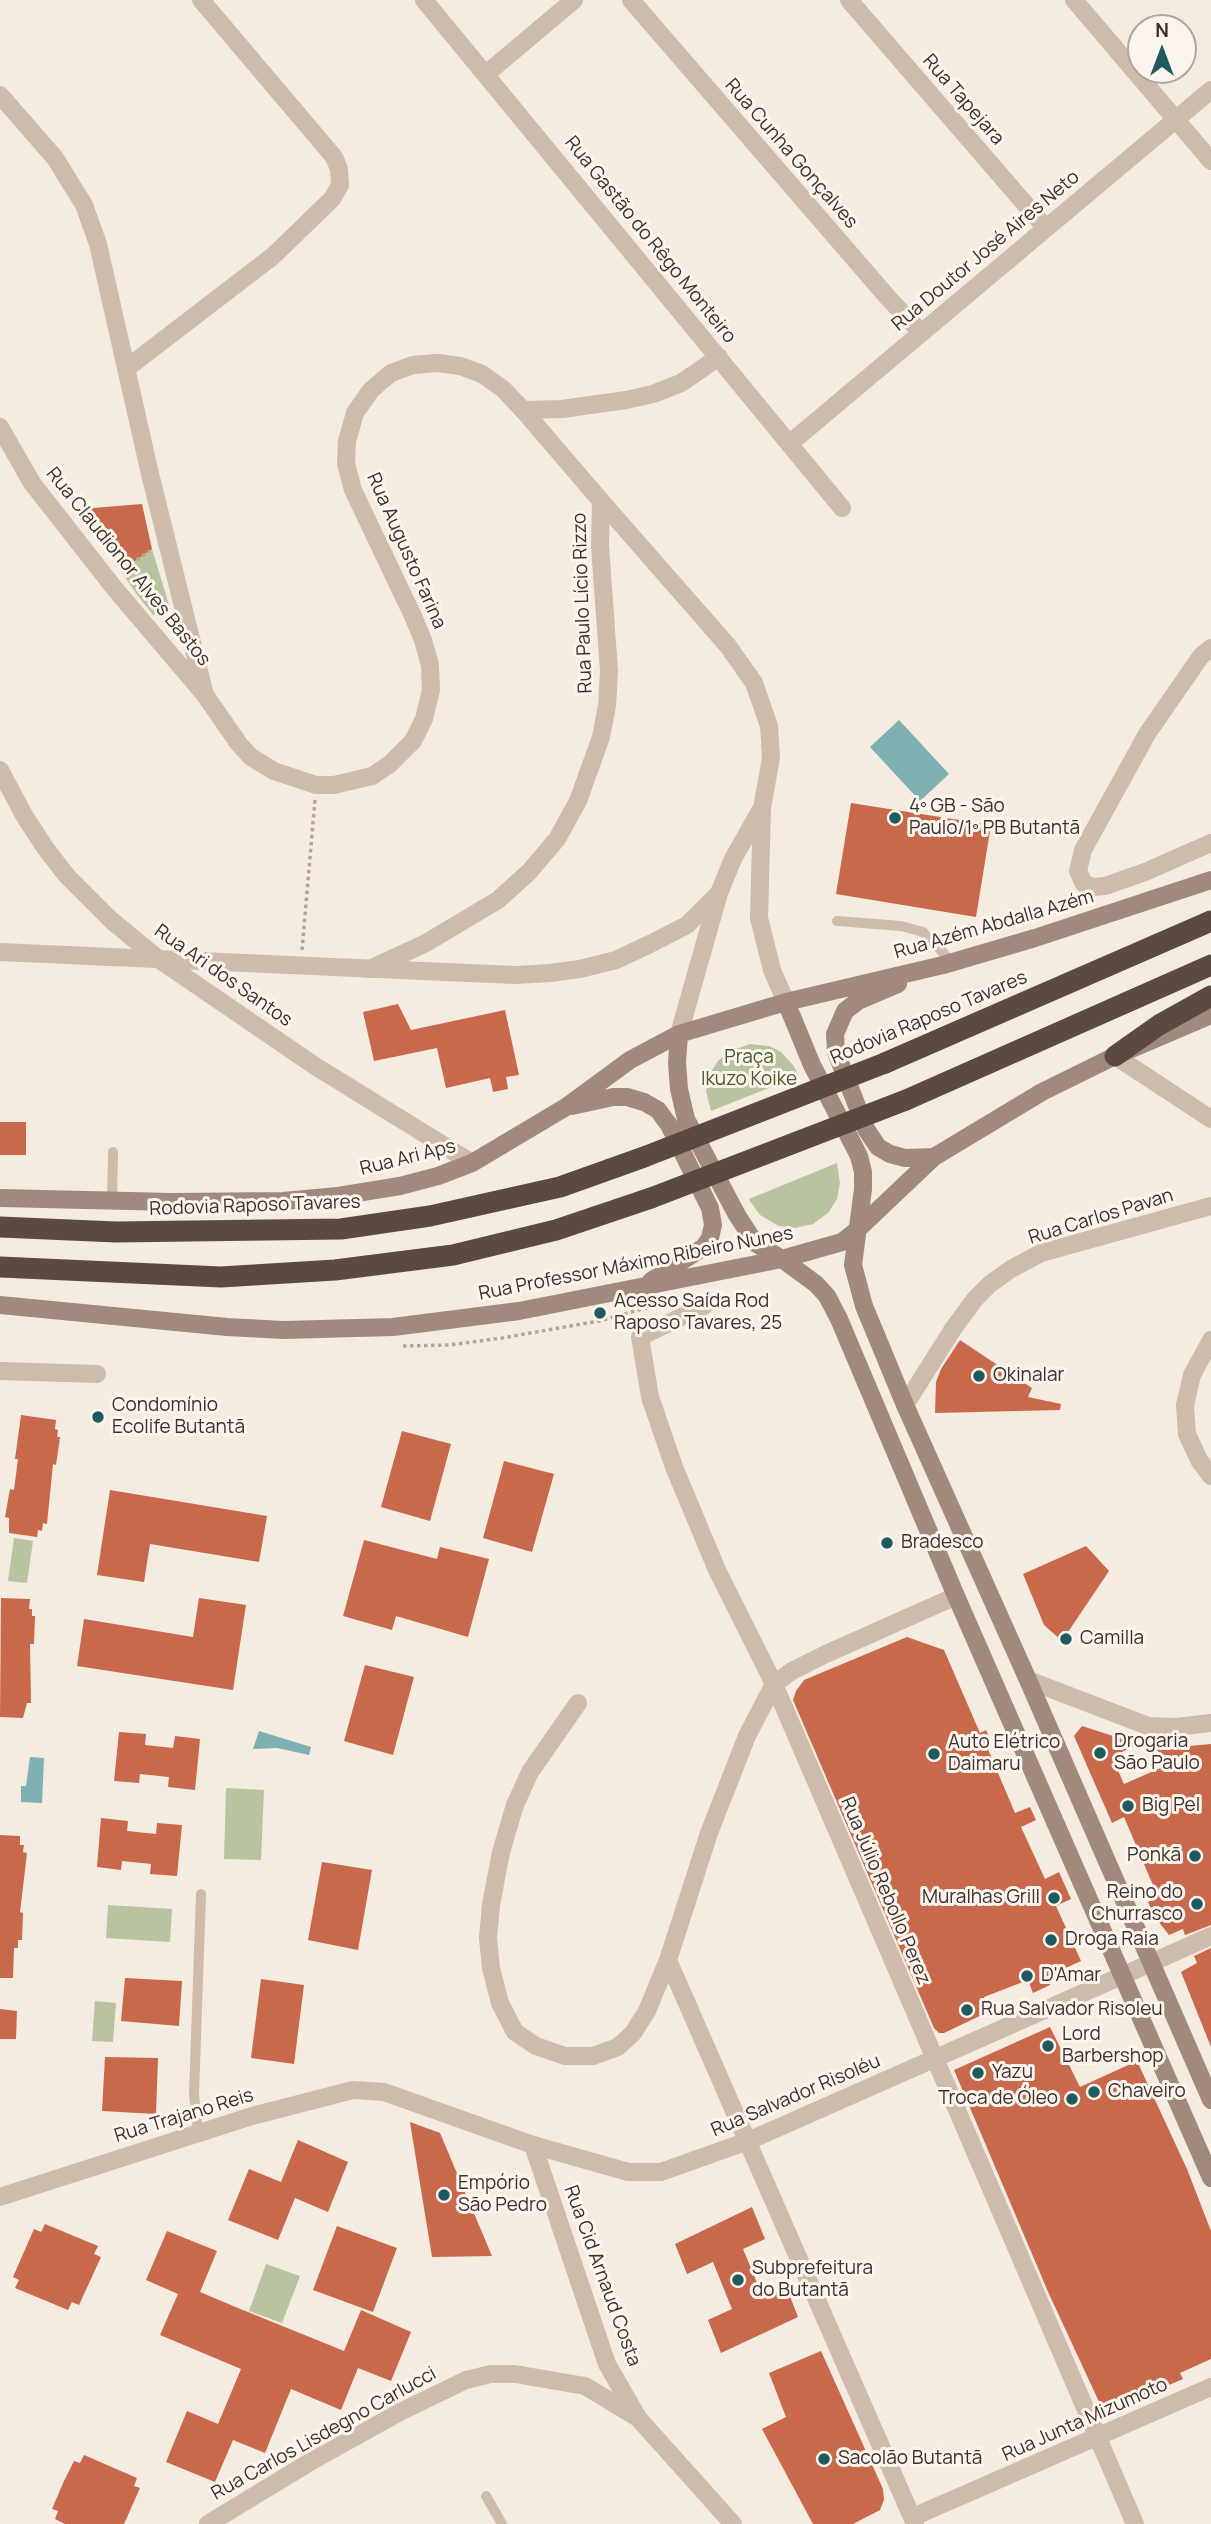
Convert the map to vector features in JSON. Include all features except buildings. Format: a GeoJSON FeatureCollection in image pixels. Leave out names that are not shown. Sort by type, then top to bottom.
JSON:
{"type":"FeatureCollection","features":[{"type":"Feature","properties":{"kind":"highway","name":"Rodovia Raposo Tavares"},"geometry":{"type":"LineString","coordinates":[[0,1227],[116,1232],[341,1229],[430,1216],[560,1187],[885,1063],[1211,922]]}},
{"type":"Feature","properties":{"kind":"highway"},"geometry":{"type":"LineString","coordinates":[[0,1267],[221,1277],[335,1270],[453,1255],[556,1230],[651,1198],[906,1100],[1211,965]]}},
{"type":"Feature","properties":{"kind":"highway"},"geometry":{"type":"LineString","coordinates":[[1115,1056],[1159,1025],[1211,996]]}},
{"type":"Feature","properties":{"kind":"main road","name":"Rua Azém Abdalla Azém"},"geometry":{"type":"LineString","coordinates":[[786,1002],[947,964],[1211,880]]}},
{"type":"Feature","properties":{"kind":"main road"},"geometry":{"type":"LineString","coordinates":[[934,1157],[905,1158],[878,1147],[866,1129],[836,1052],[835,1034],[845,1011],[858,1001],[947,964]]}},
{"type":"Feature","properties":{"kind":"main road","name":"Rua Ari Aps"},"geometry":{"type":"LineString","coordinates":[[0,1198],[283,1201],[400,1186],[472,1163],[566,1107],[630,1060],[679,1034],[786,1002]]}},
{"type":"Feature","properties":{"kind":"main road"},"geometry":{"type":"LineString","coordinates":[[786,1002],[812,1065],[859,1156],[863,1189],[853,1265],[859,1291],[905,1405],[1211,2101]]}},
{"type":"Feature","properties":{"kind":"main road","name":"Rua Professor Máximo Ribeiro Nunes"},"geometry":{"type":"LineString","coordinates":[[0,1305],[284,1330],[393,1327],[519,1311],[782,1259],[842,1242],[934,1157],[1042,1092],[1115,1056],[1211,1015]]}},
{"type":"Feature","properties":{"kind":"main road"},"geometry":{"type":"LineString","coordinates":[[679,1034],[679,1089],[686,1119],[755,1243],[816,1284],[827,1296],[839,1319],[956,1595],[1211,2178]]}},
{"type":"Feature","properties":{"kind":"main road"},"geometry":{"type":"LineString","coordinates":[[566,1107],[613,1097],[627,1097],[658,1110],[669,1125],[710,1208],[713,1225],[710,1238],[704,1247],[640,1287]]}},
{"type":"Feature","properties":{"kind":"street"},"geometry":{"type":"LineString","coordinates":[[127,368],[273,256],[332,199],[340,185],[339,169],[334,156],[201,0]]}},
{"type":"Feature","properties":{"kind":"street","name":"Rua Gastão do Rêgo Monteiro"},"geometry":{"type":"LineString","coordinates":[[424,0],[842,508]]}},
{"type":"Feature","properties":{"kind":"street"},"geometry":{"type":"LineString","coordinates":[[486,74],[575,0]]}},
{"type":"Feature","properties":{"kind":"street","name":"Rua Cunha Gonçalves"},"geometry":{"type":"LineString","coordinates":[[631,0],[890,300],[922,333]]}},
{"type":"Feature","properties":{"kind":"street","name":"Rua Tapejara"},"geometry":{"type":"LineString","coordinates":[[849,0],[1045,227]]}},
{"type":"Feature","properties":{"kind":"street"},"geometry":{"type":"LineString","coordinates":[[1074,0],[1211,161]]}},
{"type":"Feature","properties":{"kind":"street","name":"Rua Doutor José Aires Neto"},"geometry":{"type":"LineString","coordinates":[[789,444],[1211,90]]}},
{"type":"Feature","properties":{"kind":"street","name":"Rua Augusto Farina"},"geometry":{"type":"LineString","coordinates":[[0,95],[54,158],[84,205],[98,244],[205,695],[239,744],[251,757],[274,771],[316,785],[334,785],[372,776],[390,764],[412,741],[424,719],[431,690],[430,665],[424,640],[352,490],[346,464],[347,441],[355,413],[371,390],[391,373],[412,365],[438,363],[460,366],[482,374],[503,389],[523,410],[741,661],[754,683],[769,726],[771,758],[762,808],[759,918],[772,970],[786,1002]]}},
{"type":"Feature","properties":{"kind":"street"},"geometry":{"type":"LineString","coordinates":[[523,410],[562,409],[653,394],[681,383],[719,357]]}},
{"type":"Feature","properties":{"kind":"street","name":"Rua Claudionor Alves Bastos"},"geometry":{"type":"LineString","coordinates":[[0,427],[32,483],[99,569],[205,695]]}},
{"type":"Feature","properties":{"kind":"street","name":"Rua Paulo Lício Rizzo"},"geometry":{"type":"LineString","coordinates":[[370,969],[426,943],[498,900],[529,872],[557,839],[579,801],[601,737],[607,706],[609,671],[600,546],[601,501]]}},
{"type":"Feature","properties":{"kind":"street","name":"Rua Azém Abdalla Azém"},"geometry":{"type":"LineString","coordinates":[[1211,648],[1201,656],[1147,734],[1083,850],[1078,871],[1084,884],[1105,886],[1211,843]]}},
{"type":"Feature","properties":{"kind":"street","name":"Rua Ari dos Santos"},"geometry":{"type":"LineString","coordinates":[[0,770],[25,817],[67,876],[111,920],[158,958],[315,1066],[472,1163]]}},
{"type":"Feature","properties":{"kind":"street","name":"Rua Augusto Farina"},"geometry":{"type":"LineString","coordinates":[[679,1034],[719,893],[733,859],[762,808]]}},
{"type":"Feature","properties":{"kind":"street","name":"Rua Augusto Farina"},"geometry":{"type":"LineString","coordinates":[[0,952],[516,975],[580,969],[615,960],[687,925],[719,893]]}},
{"type":"Feature","properties":{"kind":"street"},"geometry":{"type":"LineString","coordinates":[[1115,1056],[1211,1119]]}},
{"type":"Feature","properties":{"kind":"street","name":"Rua Carlos Pavan"},"geometry":{"type":"LineString","coordinates":[[905,1405],[975,1299],[1011,1269],[1041,1253],[1211,1206]]}},
{"type":"Feature","properties":{"kind":"street"},"geometry":{"type":"LineString","coordinates":[[640,1337],[704,1306]]}},
{"type":"Feature","properties":{"kind":"street","name":"Rua Júlio Rebollo Perez"},"geometry":{"type":"LineString","coordinates":[[640,1337],[650,1397],[674,1466],[717,1570],[774,1684],[1135,2524]]}},
{"type":"Feature","properties":{"kind":"street"},"geometry":{"type":"LineString","coordinates":[[1211,1340],[1192,1375],[1185,1405],[1188,1434],[1199,1460],[1211,1476]]}},
{"type":"Feature","properties":{"kind":"street"},"geometry":{"type":"LineString","coordinates":[[0,1371],[97,1374]]}},
{"type":"Feature","properties":{"kind":"street"},"geometry":{"type":"LineString","coordinates":[[578,1703],[530,1772],[515,1805],[501,1852],[488,1938],[491,1968],[500,2003],[515,2032],[536,2046],[565,2056],[593,2056],[618,2047],[633,2034],[647,2011],[668,1960],[709,1833],[747,1736],[774,1684],[792,1671],[826,1654],[956,1595]]}},
{"type":"Feature","properties":{"kind":"street"},"geometry":{"type":"LineString","coordinates":[[1028,1680],[1148,1726],[1176,1727],[1211,1723]]}},
{"type":"Feature","properties":{"kind":"street","name":"Rua Salvador Risoléu"},"geometry":{"type":"LineString","coordinates":[[384,2092],[533,2145],[628,2172],[645,2173],[678,2168],[748,2141],[1211,1936]]}},
{"type":"Feature","properties":{"kind":"street"},"geometry":{"type":"LineString","coordinates":[[668,1960],[748,2141],[909,2522]]}},
{"type":"Feature","properties":{"kind":"street","name":"Rua Trajano Reis"},"geometry":{"type":"LineString","coordinates":[[0,2197],[252,2116],[352,2090],[384,2092]]}},
{"type":"Feature","properties":{"kind":"street","name":"Rua Cid Arnaud Costa"},"geometry":{"type":"LineString","coordinates":[[533,2145],[607,2364],[638,2418]]}},
{"type":"Feature","properties":{"kind":"street"},"geometry":{"type":"LineString","coordinates":[[585,2386],[607,2364]]}},
{"type":"Feature","properties":{"kind":"street","name":"Rua Carlos Lisdegno Carlucci"},"geometry":{"type":"LineString","coordinates":[[208,2524],[322,2456],[466,2379],[491,2374],[515,2374],[585,2386],[638,2418],[733,2524]]}},
{"type":"Feature","properties":{"kind":"street","name":"Rua Junta Mizumoto"},"geometry":{"type":"LineString","coordinates":[[909,2522],[1211,2388]]}},
{"type":"Feature","properties":{"kind":"lane"},"geometry":{"type":"LineString","coordinates":[[837,921],[901,926],[923,932],[947,964]]}},
{"type":"Feature","properties":{"kind":"lane"},"geometry":{"type":"LineString","coordinates":[[112,1201],[113,1153]]}},
{"type":"Feature","properties":{"kind":"lane"},"geometry":{"type":"LineString","coordinates":[[198,2133],[194,2094],[201,1894]]}},
{"type":"Feature","properties":{"kind":"lane"},"geometry":{"type":"LineString","coordinates":[[486,2496],[502,2524]]}},
{"type":"Feature","properties":{"kind":"path"},"geometry":{"type":"LineString","coordinates":[[99,569],[115,562],[135,561],[166,539]]}},
{"type":"Feature","properties":{"kind":"path"},"geometry":{"type":"LineString","coordinates":[[301,966],[316,785]]}},
{"type":"Feature","properties":{"kind":"path"},"geometry":{"type":"LineString","coordinates":[[621,1291],[640,1337]]}},
{"type":"Feature","properties":{"kind":"green space"},"geometry":{"type":"Polygon","coordinates":[[[152,549],[170,608],[153,615],[115,562],[135,561],[152,549]]]}},
{"type":"Feature","properties":{"kind":"green space","name":"Praça Ikuzo Koike"},"geometry":{"type":"Polygon","coordinates":[[[750,1044],[769,1046],[781,1052],[799,1076],[711,1111],[706,1091],[711,1072],[728,1052],[750,1044]]]}},
{"type":"Feature","properties":{"kind":"green space"},"geometry":{"type":"Polygon","coordinates":[[[837,1163],[840,1183],[837,1199],[828,1213],[813,1224],[795,1228],[779,1226],[760,1215],[749,1199],[837,1163]]]}},
{"type":"Feature","properties":{"kind":"green space"},"geometry":{"type":"Polygon","coordinates":[[[14,1538],[33,1541],[27,1583],[8,1581],[14,1538]]]}},
{"type":"Feature","properties":{"kind":"green space"},"geometry":{"type":"Polygon","coordinates":[[[226,1788],[264,1790],[261,1860],[224,1859],[226,1788]]]}},
{"type":"Feature","properties":{"kind":"green space"},"geometry":{"type":"Polygon","coordinates":[[[108,1905],[172,1909],[170,1942],[106,1938],[108,1905]]]}},
{"type":"Feature","properties":{"kind":"green space"},"geometry":{"type":"Polygon","coordinates":[[[95,2001],[116,2003],[113,2042],[92,2041],[95,2001]]]}},
{"type":"Feature","properties":{"kind":"green space"},"geometry":{"type":"Polygon","coordinates":[[[266,2264],[300,2276],[282,2323],[249,2311],[266,2264]]]}},
{"type":"Feature","properties":{"kind":"water"},"geometry":{"type":"Polygon","coordinates":[[[899,720],[949,774],[920,801],[870,747],[899,720]]]}},
{"type":"Feature","properties":{"kind":"water"},"geometry":{"type":"Polygon","coordinates":[[[259,1731],[311,1747],[309,1755],[277,1748],[253,1749],[259,1731]]]}},
{"type":"Feature","properties":{"kind":"water"},"geometry":{"type":"Polygon","coordinates":[[[30,1757],[44,1758],[42,1803],[21,1802],[21,1786],[26,1786],[30,1757]]]}},
{"type":"Feature","properties":{"kind":"place","name":"4º GB - São Paulo/1º PB Butantã"},"geometry":{"type":"Point","coordinates":[895,818]}},
{"type":"Feature","properties":{"kind":"place","name":"Acesso Saída Rod Raposo Tavares, 25"},"geometry":{"type":"Point","coordinates":[600,1313]}},
{"type":"Feature","properties":{"kind":"place","name":"Okinalar"},"geometry":{"type":"Point","coordinates":[979,1376]}},
{"type":"Feature","properties":{"kind":"place","name":"Condomínio Ecolife Butantã"},"geometry":{"type":"Point","coordinates":[98,1417]}},
{"type":"Feature","properties":{"kind":"place","name":"Bradesco"},"geometry":{"type":"Point","coordinates":[887,1543]}},
{"type":"Feature","properties":{"kind":"place","name":"Camilla"},"geometry":{"type":"Point","coordinates":[1066,1639]}},
{"type":"Feature","properties":{"kind":"place","name":"Drogaria São Paulo"},"geometry":{"type":"Point","coordinates":[1100,1753]}},
{"type":"Feature","properties":{"kind":"place","name":"Auto Elétrico Daimaru"},"geometry":{"type":"Point","coordinates":[934,1754]}},
{"type":"Feature","properties":{"kind":"place","name":"Big Pel"},"geometry":{"type":"Point","coordinates":[1128,1806]}},
{"type":"Feature","properties":{"kind":"place","name":"Ponkã"},"geometry":{"type":"Point","coordinates":[1195,1856]}},
{"type":"Feature","properties":{"kind":"place","name":"Muralhas Grill"},"geometry":{"type":"Point","coordinates":[1054,1898]}},
{"type":"Feature","properties":{"kind":"place","name":"Reino do Churrasco"},"geometry":{"type":"Point","coordinates":[1197,1904]}},
{"type":"Feature","properties":{"kind":"place","name":"Droga Raia"},"geometry":{"type":"Point","coordinates":[1051,1940]}},
{"type":"Feature","properties":{"kind":"place","name":"D'Amar"},"geometry":{"type":"Point","coordinates":[1027,1976]}},
{"type":"Feature","properties":{"kind":"place","name":"Rua Salvador Risoleu"},"geometry":{"type":"Point","coordinates":[967,2010]}},
{"type":"Feature","properties":{"kind":"place","name":"Lord Barbershop"},"geometry":{"type":"Point","coordinates":[1048,2046]}},
{"type":"Feature","properties":{"kind":"place","name":"Yazu"},"geometry":{"type":"Point","coordinates":[978,2073]}},
{"type":"Feature","properties":{"kind":"place","name":"Chaveiro"},"geometry":{"type":"Point","coordinates":[1094,2092]}},
{"type":"Feature","properties":{"kind":"place","name":"Troca de Óleo"},"geometry":{"type":"Point","coordinates":[1072,2099]}},
{"type":"Feature","properties":{"kind":"place","name":"Empório São Pedro"},"geometry":{"type":"Point","coordinates":[444,2195]}},
{"type":"Feature","properties":{"kind":"place","name":"Subprefeitura do Butantã"},"geometry":{"type":"Point","coordinates":[738,2280]}},
{"type":"Feature","properties":{"kind":"place","name":"Sacolão Butantã"},"geometry":{"type":"Point","coordinates":[824,2459]}}]}
